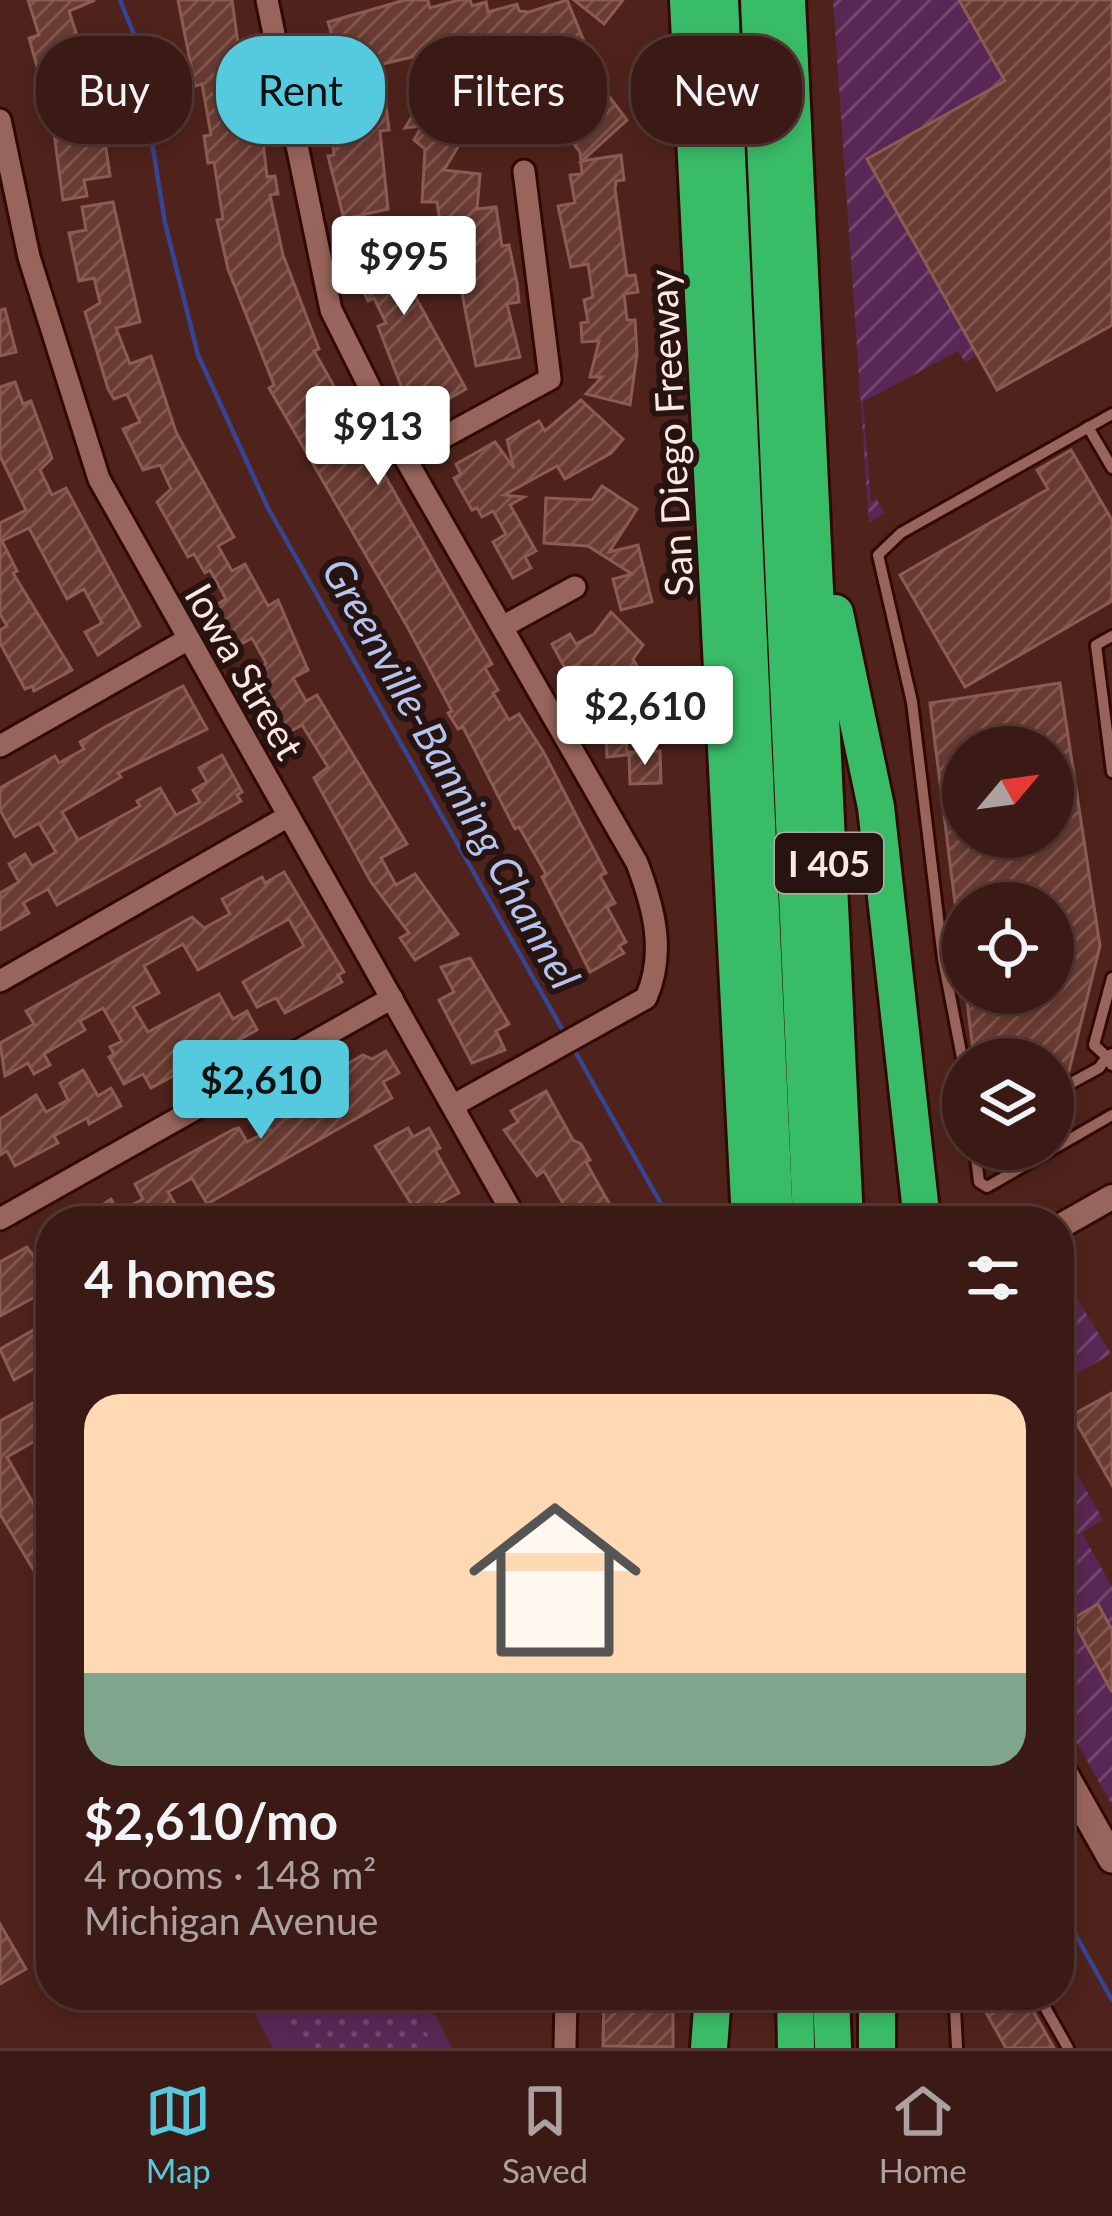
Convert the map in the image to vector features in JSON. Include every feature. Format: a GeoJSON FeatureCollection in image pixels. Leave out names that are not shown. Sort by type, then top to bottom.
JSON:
{"type":"FeatureCollection","features":[{"type":"Feature","properties":{"kind":"highway","name":"San Diego Freeway"},"geometry":{"type":"LineString","coordinates":[[688,0],[749,1206]]}},
{"type":"Feature","properties":{"kind":"highway"},"geometry":{"type":"LineString","coordinates":[[720,0],[774,1206]]}},
{"type":"Feature","properties":{"kind":"highway"},"geometry":{"type":"LineString","coordinates":[[759,0],[810,1206]]}},
{"type":"Feature","properties":{"kind":"highway","name":"I 405"},"geometry":{"type":"LineString","coordinates":[[787,0],[843,1206]]}},
{"type":"Feature","properties":{"kind":"highway"},"geometry":{"type":"LineString","coordinates":[[812,506],[876,807],[923,1206]]}},
{"type":"Feature","properties":{"kind":"highway"},"geometry":{"type":"LineString","coordinates":[[709,2048],[712,2010]]}},
{"type":"Feature","properties":{"kind":"highway"},"geometry":{"type":"LineString","coordinates":[[778,2010],[778,2048]]}},
{"type":"Feature","properties":{"kind":"highway"},"geometry":{"type":"LineString","coordinates":[[795,2010],[796,2048]]}},
{"type":"Feature","properties":{"kind":"highway"},"geometry":{"type":"LineString","coordinates":[[831,2010],[832,2048]]}},
{"type":"Feature","properties":{"kind":"main road"},"geometry":{"type":"LineString","coordinates":[[1074,1792],[1112,1859]]}},
{"type":"Feature","properties":{"kind":"street"},"geometry":{"type":"LineString","coordinates":[[276,2],[331,310],[405,458],[647,890],[657,973],[646,998],[454,1105]]}},
{"type":"Feature","properties":{"kind":"street","name":"Iowa Street"},"geometry":{"type":"LineString","coordinates":[[0,120],[29,256],[99,479],[185,641],[509,1206]]}},
{"type":"Feature","properties":{"kind":"street"},"geometry":{"type":"LineString","coordinates":[[405,458],[550,379],[524,171]]}},
{"type":"Feature","properties":{"kind":"street"},"geometry":{"type":"LineString","coordinates":[[502,627],[575,587]]}},
{"type":"Feature","properties":{"kind":"street"},"geometry":{"type":"LineString","coordinates":[[2,740],[185,641]]}},
{"type":"Feature","properties":{"kind":"street"},"geometry":{"type":"LineString","coordinates":[[0,981],[287,818]]}},
{"type":"Feature","properties":{"kind":"street"},"geometry":{"type":"LineString","coordinates":[[0,1219],[392,998]]}},
{"type":"Feature","properties":{"kind":"street"},"geometry":{"type":"LineString","coordinates":[[1074,1219],[1112,1197]]}},
{"type":"Feature","properties":{"kind":"street"},"geometry":{"type":"LineString","coordinates":[[565,2048],[566,2010]]}},
{"type":"Feature","properties":{"kind":"lane"},"geometry":{"type":"LineString","coordinates":[[959,1038],[937,913],[912,702],[878,555],[901,533],[1112,414]]}},
{"type":"Feature","properties":{"kind":"lane"},"geometry":{"type":"LineString","coordinates":[[1088,428],[1112,468]]}},
{"type":"Feature","properties":{"kind":"lane"},"geometry":{"type":"LineString","coordinates":[[1112,636],[1096,645],[1112,772]]}},
{"type":"Feature","properties":{"kind":"lane"},"geometry":{"type":"LineString","coordinates":[[1074,1082],[1110,1059],[1094,1045],[1112,978]]}},
{"type":"Feature","properties":{"kind":"lane"},"geometry":{"type":"LineString","coordinates":[[1074,1137],[1112,1115]]}},
{"type":"Feature","properties":{"kind":"lane"},"geometry":{"type":"LineString","coordinates":[[978,1170],[979,1182],[986,1187],[1016,1170]]}},
{"type":"Feature","properties":{"kind":"lane"},"geometry":{"type":"LineString","coordinates":[[956,2010],[957,2048]]}},
{"type":"Feature","properties":{"kind":"lane"},"geometry":{"type":"LineString","coordinates":[[1046,2010],[1068,2048]]}},
{"type":"Feature","properties":{"kind":"shaded area"},"geometry":{"type":"Polygon","coordinates":[[[833,0],[959,0],[1005,81],[978,355],[965,362],[958,351],[863,402],[871,503],[876,498],[884,513],[869,523],[833,0]]]}},
{"type":"Feature","properties":{"kind":"shaded area"},"geometry":{"type":"Polygon","coordinates":[[[1074,1294],[1111,1354],[1074,1375],[1074,1294]]]}},
{"type":"Feature","properties":{"kind":"shaded area"},"geometry":{"type":"Polygon","coordinates":[[[1074,1469],[1103,1520],[1082,1533],[1112,1587],[1112,1805],[1074,1738],[1074,1469]]]}},
{"type":"Feature","properties":{"kind":"shaded area"},"geometry":{"type":"Polygon","coordinates":[[[253,2010],[281,2010],[301,2048],[273,2048],[253,2010]]]}},
{"type":"Feature","properties":{"kind":"shaded area"},"geometry":{"type":"Polygon","coordinates":[[[281,2010],[414,2010],[435,2048],[301,2048],[281,2010]]]}},
{"type":"Feature","properties":{"kind":"shaded area"},"geometry":{"type":"Polygon","coordinates":[[[415,2010],[433,2010],[452,2048],[435,2048],[415,2010]]]}},
{"type":"Feature","properties":{"kind":"building"},"geometry":{"type":"Polygon","coordinates":[[[28,0],[95,0],[69,11],[77,36],[36,36],[36,63],[29,38],[39,35],[28,0]]]}},
{"type":"Feature","properties":{"kind":"building"},"geometry":{"type":"Polygon","coordinates":[[[178,0],[232,0],[237,36],[216,36],[216,144],[263,144],[267,177],[275,176],[278,194],[270,195],[283,255],[319,349],[314,351],[492,664],[485,668],[498,690],[493,693],[509,720],[519,714],[543,751],[606,873],[600,876],[615,903],[607,907],[626,942],[619,946],[624,953],[590,972],[542,877],[546,874],[519,827],[515,829],[463,727],[458,729],[448,713],[452,711],[408,628],[269,388],[274,385],[228,269],[217,220],[223,219],[214,162],[208,163],[204,136],[211,135],[202,84],[195,86],[192,36],[185,36],[178,0]]]}},
{"type":"Feature","properties":{"kind":"building"},"geometry":{"type":"Polygon","coordinates":[[[405,0],[428,0],[430,8],[459,0],[470,0],[472,6],[486,2],[488,12],[517,4],[519,11],[529,12],[567,0],[582,36],[409,36],[409,58],[385,63],[385,36],[328,36],[332,35],[328,22],[405,0]]]}},
{"type":"Feature","properties":{"kind":"building"},"geometry":{"type":"Polygon","coordinates":[[[574,0],[623,0],[604,24],[574,0]]]}},
{"type":"Feature","properties":{"kind":"building"},"geometry":{"type":"Polygon","coordinates":[[[959,0],[1112,0],[1112,325],[997,390],[867,159],[1005,81],[959,0]]]}},
{"type":"Feature","properties":{"kind":"building"},"geometry":{"type":"Polygon","coordinates":[[[607,94],[627,120],[607,138],[607,94]]]}},
{"type":"Feature","properties":{"kind":"building"},"geometry":{"type":"Polygon","coordinates":[[[55,144],[105,144],[110,176],[84,180],[87,196],[63,200],[55,144]]]}},
{"type":"Feature","properties":{"kind":"building"},"geometry":{"type":"Polygon","coordinates":[[[333,144],[381,144],[388,209],[344,219],[328,156],[334,155],[333,144]]]}},
{"type":"Feature","properties":{"kind":"building"},"geometry":{"type":"Polygon","coordinates":[[[419,144],[459,145],[444,170],[480,174],[477,209],[496,207],[502,246],[509,245],[517,283],[519,302],[507,304],[520,357],[476,366],[452,241],[443,242],[437,202],[422,202],[425,149],[419,144]]]}},
{"type":"Feature","properties":{"kind":"building"},"geometry":{"type":"Polygon","coordinates":[[[574,144],[601,144],[582,161],[621,155],[624,180],[616,181],[615,189],[627,276],[635,275],[638,292],[624,294],[627,320],[635,320],[637,354],[630,405],[586,394],[602,377],[590,377],[599,341],[582,342],[581,323],[588,322],[584,300],[593,297],[588,264],[571,267],[558,206],[575,203],[570,175],[582,174],[580,152],[574,144]]]}},
{"type":"Feature","properties":{"kind":"building"},"geometry":{"type":"Polygon","coordinates":[[[113,202],[140,322],[116,328],[130,364],[151,356],[176,432],[234,537],[218,546],[232,571],[245,564],[268,606],[278,600],[308,670],[293,678],[306,701],[317,695],[407,844],[381,858],[396,885],[415,874],[458,934],[415,960],[400,938],[409,933],[371,882],[314,778],[328,767],[302,725],[286,734],[256,676],[266,663],[252,638],[238,646],[216,605],[226,599],[210,570],[205,573],[194,554],[188,557],[157,502],[171,489],[160,465],[143,470],[123,429],[140,422],[127,394],[114,399],[108,389],[85,312],[100,303],[94,278],[79,281],[69,233],[86,230],[82,207],[113,202]]]}},
{"type":"Feature","properties":{"kind":"building"},"geometry":{"type":"Polygon","coordinates":[[[398,229],[406,258],[412,256],[422,282],[410,287],[466,389],[438,405],[431,392],[408,404],[378,326],[386,323],[374,298],[368,301],[342,246],[398,229]]]}},
{"type":"Feature","properties":{"kind":"building"},"geometry":{"type":"Polygon","coordinates":[[[5,309],[16,352],[0,356],[0,310],[5,309]]]}},
{"type":"Feature","properties":{"kind":"building"},"geometry":{"type":"Polygon","coordinates":[[[15,382],[23,404],[31,401],[52,458],[40,470],[52,495],[66,488],[140,626],[98,655],[85,632],[102,623],[84,589],[67,599],[29,528],[2,541],[17,571],[13,573],[72,670],[34,691],[32,686],[25,689],[0,643],[0,630],[7,626],[0,614],[0,523],[26,510],[0,456],[0,387],[15,382]]]}},
{"type":"Feature","properties":{"kind":"building"},"geometry":{"type":"Polygon","coordinates":[[[581,400],[623,439],[611,453],[565,479],[557,466],[504,495],[524,497],[510,505],[536,551],[525,557],[531,568],[513,578],[493,542],[506,534],[493,511],[482,517],[477,508],[472,510],[454,478],[461,474],[456,464],[495,442],[514,468],[507,440],[539,421],[545,431],[581,400]]]}},
{"type":"Feature","properties":{"kind":"building"},"geometry":{"type":"Polygon","coordinates":[[[1071,450],[1112,520],[1112,601],[965,687],[900,575],[1048,489],[1037,470],[1071,450]]]}},
{"type":"Feature","properties":{"kind":"building"},"geometry":{"type":"Polygon","coordinates":[[[602,486],[637,509],[609,552],[638,545],[652,602],[621,610],[613,579],[632,574],[588,546],[544,543],[546,498],[592,500],[602,486]]]}},
{"type":"Feature","properties":{"kind":"building"},"geometry":{"type":"Polygon","coordinates":[[[611,612],[643,645],[633,659],[645,680],[635,690],[642,711],[625,720],[627,755],[607,757],[605,705],[584,717],[576,702],[594,691],[578,664],[566,670],[552,644],[570,634],[576,644],[594,634],[611,612]]]}},
{"type":"Feature","properties":{"kind":"building"},"geometry":{"type":"Polygon","coordinates":[[[1060,683],[1067,726],[942,726],[942,799],[930,703],[1060,683]]]}},
{"type":"Feature","properties":{"kind":"building"},"geometry":{"type":"Polygon","coordinates":[[[183,686],[207,729],[118,773],[121,777],[62,812],[78,840],[140,806],[137,801],[160,788],[176,815],[200,802],[193,790],[207,782],[199,768],[222,755],[242,792],[237,795],[241,801],[57,905],[48,889],[23,903],[29,913],[0,930],[0,893],[19,882],[9,864],[25,854],[32,866],[56,852],[39,823],[15,837],[0,810],[0,788],[55,756],[59,763],[84,749],[80,742],[183,686]]]}},
{"type":"Feature","properties":{"kind":"building"},"geometry":{"type":"Polygon","coordinates":[[[660,751],[661,783],[630,784],[629,752],[660,751]]]}},
{"type":"Feature","properties":{"kind":"building"},"geometry":{"type":"Polygon","coordinates":[[[1074,775],[1100,946],[1074,1051],[1074,1038],[971,1038],[969,1014],[1074,1014],[1074,882],[952,882],[949,858],[1074,858],[1074,775]]]}},
{"type":"Feature","properties":{"kind":"building"},"geometry":{"type":"Polygon","coordinates":[[[284,872],[344,972],[338,975],[342,982],[285,1013],[276,998],[257,1007],[243,982],[304,946],[289,919],[198,970],[183,944],[144,966],[159,993],[133,1007],[148,1032],[219,994],[233,1019],[247,1011],[257,1030],[151,1088],[143,1074],[124,1084],[109,1057],[114,1054],[110,1047],[122,1041],[103,1008],[80,1021],[85,1030],[44,1054],[50,1065],[34,1074],[28,1063],[5,1076],[0,1043],[34,1024],[26,1011],[192,917],[204,928],[230,914],[222,899],[262,877],[265,883],[284,872]]]}},
{"type":"Feature","properties":{"kind":"building"},"geometry":{"type":"Polygon","coordinates":[[[470,958],[509,1024],[496,1031],[505,1050],[472,1063],[439,1000],[454,992],[441,967],[470,958]]]}},
{"type":"Feature","properties":{"kind":"building"},"geometry":{"type":"Polygon","coordinates":[[[386,1051],[399,1073],[383,1082],[392,1098],[207,1204],[192,1178],[168,1192],[176,1206],[130,1206],[143,1199],[135,1184],[234,1129],[239,1128],[247,1142],[270,1130],[261,1113],[279,1103],[288,1118],[311,1105],[302,1090],[363,1055],[372,1059],[386,1051]]]}},
{"type":"Feature","properties":{"kind":"building"},"geometry":{"type":"Polygon","coordinates":[[[83,1070],[98,1096],[111,1088],[121,1106],[54,1136],[58,1143],[15,1166],[7,1151],[0,1155],[0,1119],[36,1095],[46,1112],[68,1100],[60,1083],[83,1070]]]}},
{"type":"Feature","properties":{"kind":"building"},"geometry":{"type":"Polygon","coordinates":[[[546,1091],[590,1160],[586,1162],[611,1206],[564,1206],[544,1171],[537,1176],[504,1130],[518,1122],[511,1111],[546,1091]]]}},
{"type":"Feature","properties":{"kind":"building"},"geometry":{"type":"Polygon","coordinates":[[[408,1128],[413,1137],[429,1128],[440,1148],[435,1150],[459,1193],[442,1202],[444,1206],[413,1206],[375,1146],[408,1128]]]}},
{"type":"Feature","properties":{"kind":"building"},"geometry":{"type":"Polygon","coordinates":[[[27,1247],[36,1260],[36,1296],[0,1316],[0,1262],[27,1247]]]}},
{"type":"Feature","properties":{"kind":"building"},"geometry":{"type":"Polygon","coordinates":[[[36,1329],[36,1368],[14,1380],[0,1349],[36,1329]]]}},
{"type":"Feature","properties":{"kind":"building"},"geometry":{"type":"Polygon","coordinates":[[[1112,1393],[1112,1485],[1074,1418],[1074,1414],[1112,1393]]]}},
{"type":"Feature","properties":{"kind":"building"},"geometry":{"type":"Polygon","coordinates":[[[36,1401],[36,1441],[7,1457],[36,1508],[36,1574],[0,1514],[0,1421],[36,1401]]]}},
{"type":"Feature","properties":{"kind":"building"},"geometry":{"type":"Polygon","coordinates":[[[1098,1604],[1112,1630],[1112,1692],[1074,1623],[1074,1618],[1098,1604]]]}},
{"type":"Feature","properties":{"kind":"building"},"geometry":{"type":"Polygon","coordinates":[[[0,1924],[26,1969],[0,1984],[0,1924]]]}},
{"type":"Feature","properties":{"kind":"building"},"geometry":{"type":"Polygon","coordinates":[[[604,2010],[673,2010],[673,2047],[603,2046],[604,2010]]]}},
{"type":"Feature","properties":{"kind":"building"},"geometry":{"type":"Polygon","coordinates":[[[984,2010],[1032,2010],[1054,2048],[1006,2048],[984,2010]]]}},
{"type":"Feature","properties":{"kind":"waterway","name":"Greenville-Banning Channel"},"geometry":{"type":"LineString","coordinates":[[120,0],[135,37],[165,223],[198,355],[268,508],[566,1036]]}},
{"type":"Feature","properties":{"kind":"waterway","name":"Greenville-Banning Channel"},"geometry":{"type":"LineString","coordinates":[[572,1046],[662,1206]]}},
{"type":"Feature","properties":{"kind":"waterway","name":"Greenville-Banning Channel"},"geometry":{"type":"LineString","coordinates":[[1074,1932],[1112,2000]]}}]}
